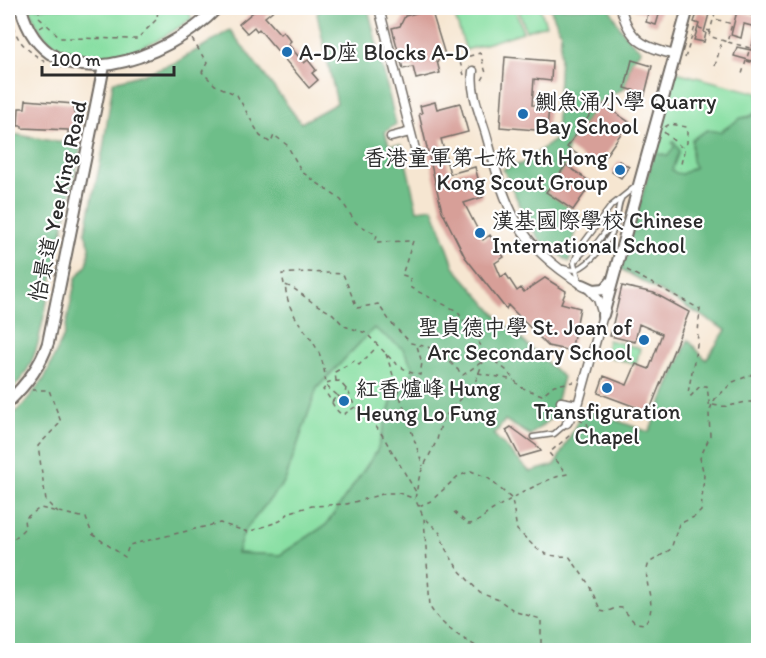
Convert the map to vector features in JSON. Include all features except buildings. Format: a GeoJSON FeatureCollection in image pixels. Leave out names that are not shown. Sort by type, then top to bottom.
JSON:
{"type":"FeatureCollection","features":[{"type":"Feature","properties":{"kind":"street"},"geometry":{"type":"LineString","coordinates":[[21,8],[27,26],[41,46],[55,56],[74,64],[104,66],[124,62],[168,44],[198,26],[218,8]]}},
{"type":"Feature","properties":{"kind":"street"},"geometry":{"type":"LineString","coordinates":[[379,8],[416,153]]}},
{"type":"Feature","properties":{"kind":"street"},"geometry":{"type":"LineString","coordinates":[[621,8],[629,30],[637,40],[651,49],[680,57]]}},
{"type":"Feature","properties":{"kind":"street"},"geometry":{"type":"LineString","coordinates":[[572,421],[639,184],[680,57],[688,8]]}},
{"type":"Feature","properties":{"kind":"street","name":"怡景道 Yee King Road"},"geometry":{"type":"LineString","coordinates":[[8,402],[32,376],[42,360],[48,343],[90,123],[104,66]]}},
{"type":"Feature","properties":{"kind":"street"},"geometry":{"type":"LineString","coordinates":[[473,71],[473,90],[505,200],[514,220],[524,234],[553,264],[585,286],[598,299],[603,315]]}},
{"type":"Feature","properties":{"kind":"street"},"geometry":{"type":"LineString","coordinates":[[391,137],[410,132]]}},
{"type":"Feature","properties":{"kind":"street"},"geometry":{"type":"LineString","coordinates":[[585,286],[600,291],[605,290],[614,278]]}},
{"type":"Feature","properties":{"kind":"street"},"geometry":{"type":"LineString","coordinates":[[561,402],[578,405]]}},
{"type":"Feature","properties":{"kind":"lane"},"geometry":{"type":"LineString","coordinates":[[585,286],[575,270],[576,254],[611,206],[639,184]]}},
{"type":"Feature","properties":{"kind":"lane"},"geometry":{"type":"LineString","coordinates":[[553,264],[575,270],[586,264],[612,233],[623,196]]}},
{"type":"Feature","properties":{"kind":"lane"},"geometry":{"type":"LineString","coordinates":[[574,264],[586,249],[596,244],[617,216]]}},
{"type":"Feature","properties":{"kind":"lane"},"geometry":{"type":"LineString","coordinates":[[533,438],[554,434],[572,421]]}},
{"type":"Feature","properties":{"kind":"path"},"geometry":{"type":"LineString","coordinates":[[39,8],[39,17],[61,38],[137,39],[157,19],[158,8]]}},
{"type":"Feature","properties":{"kind":"path"},"geometry":{"type":"LineString","coordinates":[[696,8],[716,13],[709,36],[750,48],[742,74]]}},
{"type":"Feature","properties":{"kind":"path"},"geometry":{"type":"LineString","coordinates":[[714,19],[732,24],[727,42]]}},
{"type":"Feature","properties":{"kind":"path"},"geometry":{"type":"LineString","coordinates":[[38,30],[46,24]]}},
{"type":"Feature","properties":{"kind":"path"},"geometry":{"type":"LineString","coordinates":[[680,57],[695,27],[710,31]]}},
{"type":"Feature","properties":{"kind":"path"},"geometry":{"type":"LineString","coordinates":[[191,38],[207,63],[202,72],[215,85],[237,95],[260,136],[271,143],[274,135],[287,145],[302,172],[341,200],[356,224],[376,236],[375,242],[413,241],[402,275],[410,277],[411,288],[457,311],[488,356],[497,362],[520,387],[542,395],[554,385],[569,381],[578,382]]}},
{"type":"Feature","properties":{"kind":"path"},"geometry":{"type":"LineString","coordinates":[[715,66],[722,40]]}},
{"type":"Feature","properties":{"kind":"path"},"geometry":{"type":"LineString","coordinates":[[746,61],[759,64]]}},
{"type":"Feature","properties":{"kind":"path"},"geometry":{"type":"LineString","coordinates":[[680,168],[684,150],[662,129],[670,124],[687,127],[687,143],[682,147]]}},
{"type":"Feature","properties":{"kind":"path"},"geometry":{"type":"LineString","coordinates":[[419,506],[442,493],[457,477],[471,471],[489,478],[512,499],[517,530],[544,554],[553,557],[569,556],[588,583],[601,611],[622,608],[636,623],[644,624],[651,606],[646,577],[648,563],[671,549],[679,524],[701,511],[704,476],[700,458],[710,436],[710,410],[706,385],[700,386],[691,396],[688,393],[697,345],[700,309],[620,267]]}},
{"type":"Feature","properties":{"kind":"path"},"geometry":{"type":"LineString","coordinates":[[346,388],[344,401],[326,386],[325,368],[318,351],[291,312],[282,274],[306,272],[343,274],[357,308],[378,304],[392,324],[411,343],[428,347],[447,359],[463,375],[488,356]]}},
{"type":"Feature","properties":{"kind":"path"},"geometry":{"type":"LineString","coordinates":[[285,285],[333,314],[344,326],[366,333],[377,347],[385,351],[395,363],[409,372],[420,375],[422,363],[417,346]]}},
{"type":"Feature","properties":{"kind":"path"},"geometry":{"type":"LineString","coordinates":[[336,381],[335,372],[354,361],[359,365],[377,347]]}},
{"type":"Feature","properties":{"kind":"path"},"geometry":{"type":"LineString","coordinates":[[385,351],[423,467]]}},
{"type":"Feature","properties":{"kind":"path"},"geometry":{"type":"LineString","coordinates":[[415,499],[420,474],[437,440],[442,420],[476,380],[483,360]]}},
{"type":"Feature","properties":{"kind":"path"},"geometry":{"type":"LineString","coordinates":[[478,373],[515,380]]}},
{"type":"Feature","properties":{"kind":"path"},"geometry":{"type":"LineString","coordinates":[[710,410],[715,399],[733,382],[759,374]]}},
{"type":"Feature","properties":{"kind":"path"},"geometry":{"type":"LineString","coordinates":[[355,407],[343,415],[337,412],[323,390],[329,382],[336,381],[346,388],[355,407],[364,412],[373,423],[400,462],[417,493]]}},
{"type":"Feature","properties":{"kind":"path"},"geometry":{"type":"LineString","coordinates":[[31,390],[49,390],[61,422],[38,446],[46,501],[60,514]]}},
{"type":"Feature","properties":{"kind":"path"},"geometry":{"type":"LineString","coordinates":[[332,402],[337,395]]}},
{"type":"Feature","properties":{"kind":"path"},"geometry":{"type":"LineString","coordinates":[[708,401],[715,399]]}},
{"type":"Feature","properties":{"kind":"path"},"geometry":{"type":"LineString","coordinates":[[712,404],[728,408],[742,402],[752,402],[759,410]]}},
{"type":"Feature","properties":{"kind":"path"},"geometry":{"type":"LineString","coordinates":[[454,512],[468,524],[476,524],[493,510],[512,499],[556,476],[567,474],[549,453],[569,436],[589,429],[587,423],[572,421]]}},
{"type":"Feature","properties":{"kind":"path"},"geometry":{"type":"LineString","coordinates":[[8,545],[25,528],[24,519],[40,508],[86,518],[92,534],[125,557],[129,545],[220,524],[248,532],[280,520],[290,512],[312,506],[346,504],[386,493],[399,493],[415,499],[424,518],[430,607],[436,617],[457,636],[483,651]]}},
{"type":"Feature","properties":{"kind":"path"},"geometry":{"type":"LineString","coordinates":[[424,518],[440,532],[445,548],[458,569],[480,593],[499,600],[516,612],[541,619],[541,651]]}},
{"type":"Feature","properties":{"kind":"green space"},"geometry":{"type":"Polygon","coordinates":[[[30,8],[186,8],[192,18],[142,47],[123,53],[86,56],[68,52],[51,42],[38,27],[30,8]]]}},
{"type":"Feature","properties":{"kind":"green space"},"geometry":{"type":"Polygon","coordinates":[[[321,8],[368,8],[396,124],[385,132],[389,145],[402,145],[417,210],[433,208],[455,268],[502,322],[563,377],[552,418],[530,435],[505,420],[494,435],[530,472],[555,465],[584,409],[649,432],[688,340],[706,360],[726,330],[621,269],[654,153],[668,156],[674,147],[672,143],[674,141],[679,151],[672,170],[682,174],[695,167],[692,161],[692,139],[707,130],[720,132],[741,118],[758,112],[758,650],[8,650],[8,419],[44,379],[64,335],[76,278],[87,265],[90,246],[85,233],[103,150],[113,82],[177,62],[230,30],[301,123],[337,103],[317,14],[321,8]],[[374,328],[317,388],[285,481],[244,531],[237,553],[280,555],[326,525],[377,451],[392,400],[414,370],[403,349],[374,328]]]}},
{"type":"Feature","properties":{"kind":"green space"},"geometry":{"type":"Polygon","coordinates":[[[452,8],[515,8],[523,32],[466,50],[452,8]]]}},
{"type":"Feature","properties":{"kind":"green space"},"geometry":{"type":"Polygon","coordinates":[[[518,8],[540,8],[546,25],[526,31],[518,8]]]}},
{"type":"Feature","properties":{"kind":"green space"},"geometry":{"type":"Polygon","coordinates":[[[550,8],[610,8],[623,31],[641,50],[632,60],[625,88],[599,102],[567,147],[566,165],[547,192],[573,210],[582,220],[574,235],[569,262],[540,240],[527,221],[503,169],[521,164],[556,139],[561,33],[550,8]]]}},
{"type":"Feature","properties":{"kind":"green space"},"geometry":{"type":"Polygon","coordinates":[[[676,72],[758,93],[758,109],[751,116],[741,118],[702,144],[709,192],[648,176],[676,72]]]}},
{"type":"Feature","properties":{"kind":"green space"},"geometry":{"type":"Polygon","coordinates":[[[8,118],[10,118],[13,134],[81,146],[38,343],[27,371],[8,393],[8,118]]]}},
{"type":"Feature","properties":{"kind":"green space"},"geometry":{"type":"Polygon","coordinates":[[[374,328],[403,349],[414,370],[392,400],[377,451],[326,525],[280,555],[237,553],[244,531],[285,481],[317,388],[374,328]]]}},
{"type":"Feature","properties":{"kind":"green space"},"geometry":{"type":"Polygon","coordinates":[[[608,340],[640,348],[636,364],[605,356],[608,340]]]}},
{"type":"Feature","properties":{"kind":"place","name":"A-D座 Blocks A-D"},"geometry":{"type":"Point","coordinates":[287,52]}},
{"type":"Feature","properties":{"kind":"place","name":"鰂魚涌小學 Quarry Bay School"},"geometry":{"type":"Point","coordinates":[523,114]}},
{"type":"Feature","properties":{"kind":"place","name":"香港童軍第七旅 7th Hong Kong Scout Group"},"geometry":{"type":"Point","coordinates":[620,170]}},
{"type":"Feature","properties":{"kind":"place","name":"漢基國際學校 Chinese International School"},"geometry":{"type":"Point","coordinates":[480,233]}},
{"type":"Feature","properties":{"kind":"place","name":"聖貞德中學 St. Joan of Arc Secondary School"},"geometry":{"type":"Point","coordinates":[644,340]}},
{"type":"Feature","properties":{"kind":"place","name":"Transfiguration Chapel"},"geometry":{"type":"Point","coordinates":[607,388]}},
{"type":"Feature","properties":{"kind":"place","name":"紅香爐峰 Hung Heung Lo Fung"},"geometry":{"type":"Point","coordinates":[344,401]}}]}
